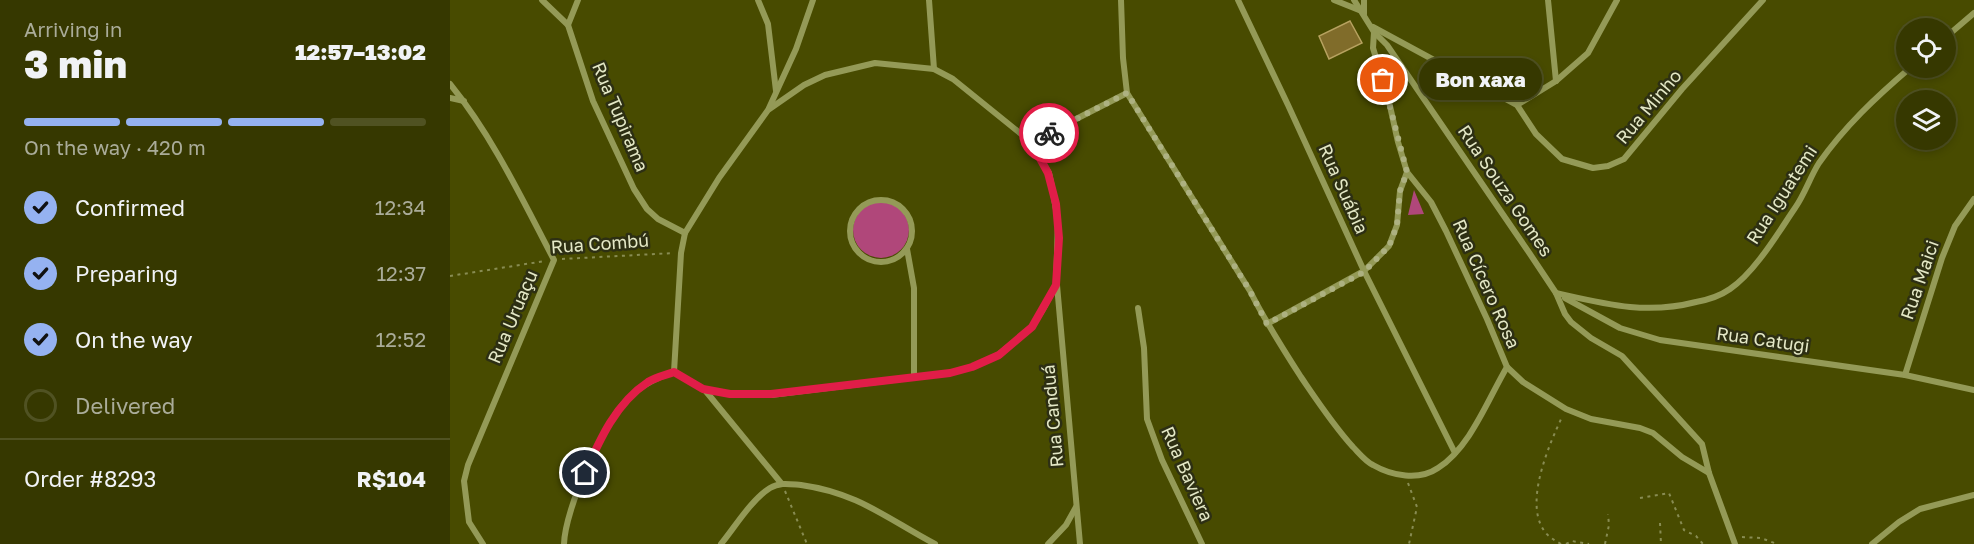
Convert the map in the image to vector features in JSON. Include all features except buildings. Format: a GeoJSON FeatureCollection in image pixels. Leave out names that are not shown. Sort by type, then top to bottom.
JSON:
{"type":"FeatureCollection","features":[{"type":"Feature","properties":{"kind":"street","name":"Rua Tupirama"},"geometry":{"type":"LineString","coordinates":[[542,0],[568,25],[593,101],[634,189],[658,219],[685,233]]}},
{"type":"Feature","properties":{"kind":"street"},"geometry":{"type":"LineString","coordinates":[[568,25],[578,0]]}},
{"type":"Feature","properties":{"kind":"street"},"geometry":{"type":"LineString","coordinates":[[758,0],[768,24],[776,91]]}},
{"type":"Feature","properties":{"kind":"street"},"geometry":{"type":"LineString","coordinates":[[674,372],[681,253],[685,233],[719,178],[768,110],[796,49],[813,0]]}},
{"type":"Feature","properties":{"kind":"street"},"geometry":{"type":"LineString","coordinates":[[929,0],[934,69]]}},
{"type":"Feature","properties":{"kind":"street"},"geometry":{"type":"LineString","coordinates":[[1121,0],[1127,93],[1250,291],[1267,324],[1333,425],[1372,465],[1414,476],[1428,474],[1440,467],[1467,437],[1506,368]]}},
{"type":"Feature","properties":{"kind":"street","name":"Rua Suábia"},"geometry":{"type":"LineString","coordinates":[[1238,0],[1364,272],[1455,453]]}},
{"type":"Feature","properties":{"kind":"street"},"geometry":{"type":"LineString","coordinates":[[1334,0],[1360,10]]}},
{"type":"Feature","properties":{"kind":"street","name":"Rua Souza Gomes"},"geometry":{"type":"LineString","coordinates":[[1354,0],[1372,29],[1387,45],[1413,82],[1556,293],[1564,314],[1591,338],[1622,356],[1702,444],[1709,473],[1734,541]]}},
{"type":"Feature","properties":{"kind":"street"},"geometry":{"type":"LineString","coordinates":[[1364,0],[1364,16]]}},
{"type":"Feature","properties":{"kind":"street"},"geometry":{"type":"LineString","coordinates":[[1548,0],[1556,81]]}},
{"type":"Feature","properties":{"kind":"street"},"geometry":{"type":"LineString","coordinates":[[1372,29],[1400,40],[1420,54],[1478,82],[1517,105],[1556,81],[1588,53],[1617,0]]}},
{"type":"Feature","properties":{"kind":"street","name":"Rua Minho"},"geometry":{"type":"LineString","coordinates":[[1517,105],[1536,134],[1562,159],[1593,168],[1624,159],[1644,138],[1682,89],[1763,0]]}},
{"type":"Feature","properties":{"kind":"street"},"geometry":{"type":"LineString","coordinates":[[1956,28],[1974,13]]}},
{"type":"Feature","properties":{"kind":"street","name":"Rua Cícero Rosa"},"geometry":{"type":"LineString","coordinates":[[1372,29],[1373,48],[1407,172],[1431,202],[1487,319],[1506,368],[1523,382],[1566,409],[1591,419],[1640,428],[1653,433],[1682,457],[1709,473]]}},
{"type":"Feature","properties":{"kind":"street"},"geometry":{"type":"LineString","coordinates":[[768,110],[804,85],[825,75],[850,68],[875,63],[934,69],[953,79],[1031,142],[1127,93]]}},
{"type":"Feature","properties":{"kind":"street","name":"Rua Iguatemi"},"geometry":{"type":"LineString","coordinates":[[1556,293],[1593,303],[1650,309],[1682,306],[1729,290],[1744,277],[1780,229],[1797,205],[1818,165],[1848,126],[1898,78]]}},
{"type":"Feature","properties":{"kind":"street","name":"Rua Uruaçu"},"geometry":{"type":"LineString","coordinates":[[450,84],[496,149],[554,260],[468,465],[464,481],[469,522],[483,544]]}},
{"type":"Feature","properties":{"kind":"street"},"geometry":{"type":"LineString","coordinates":[[450,98],[464,102]]}},
{"type":"Feature","properties":{"kind":"street","name":"Rua Canduá"},"geometry":{"type":"LineString","coordinates":[[1031,142],[1048,173],[1056,204],[1059,238],[1056,285],[1080,544]]}},
{"type":"Feature","properties":{"kind":"street"},"geometry":{"type":"LineString","coordinates":[[1267,324],[1364,272],[1389,246],[1397,225],[1400,191],[1407,172]]}},
{"type":"Feature","properties":{"kind":"street","name":"Rua Maici"},"geometry":{"type":"LineString","coordinates":[[1905,375],[1942,258],[1955,226],[1974,199]]}},
{"type":"Feature","properties":{"kind":"street"},"geometry":{"type":"LineString","coordinates":[[907,249],[889,261],[878,262],[859,253],[850,233],[851,222],[856,213],[864,205],[884,200],[894,202],[909,218],[912,228],[907,249],[914,288],[914,376]]}},
{"type":"Feature","properties":{"kind":"street"},"geometry":{"type":"LineString","coordinates":[[674,372],[703,389],[730,394],[771,394],[950,373],[972,367],[999,355],[1032,327],[1056,285]]}},
{"type":"Feature","properties":{"kind":"street","name":"Rua Catugi"},"geometry":{"type":"LineString","coordinates":[[1556,293],[1620,328],[1660,340],[1905,375],[1974,390]]}},
{"type":"Feature","properties":{"kind":"street","name":"Rua Baviera"},"geometry":{"type":"LineString","coordinates":[[1138,308],[1147,419],[1162,460],[1202,544]]}},
{"type":"Feature","properties":{"kind":"street"},"geometry":{"type":"LineString","coordinates":[[564,544],[564,530],[571,506],[592,456],[608,427],[628,398],[650,381],[674,372]]}},
{"type":"Feature","properties":{"kind":"street"},"geometry":{"type":"LineString","coordinates":[[703,389],[781,483]]}},
{"type":"Feature","properties":{"kind":"street"},"geometry":{"type":"LineString","coordinates":[[722,544],[757,500],[768,489],[781,483],[834,491],[855,499],[935,544]]}},
{"type":"Feature","properties":{"kind":"street"},"geometry":{"type":"LineString","coordinates":[[1872,544],[1899,522],[1920,509],[1974,495]]}},
{"type":"Feature","properties":{"kind":"street"},"geometry":{"type":"LineString","coordinates":[[1048,544],[1066,525],[1077,507]]}},
{"type":"Feature","properties":{"kind":"path","name":"Rua Combú"},"geometry":{"type":"LineString","coordinates":[[450,276],[554,260],[681,253]]}},
{"type":"Feature","properties":{"kind":"path"},"geometry":{"type":"LineString","coordinates":[[1561,544],[1544,531],[1536,509],[1536,497],[1544,465],[1566,409]]}},
{"type":"Feature","properties":{"kind":"path"},"geometry":{"type":"LineString","coordinates":[[1405,475],[1417,507],[1409,544]]}},
{"type":"Feature","properties":{"kind":"path"},"geometry":{"type":"LineString","coordinates":[[781,483],[807,544]]}},
{"type":"Feature","properties":{"kind":"path"},"geometry":{"type":"LineString","coordinates":[[1640,498],[1670,493],[1684,530],[1696,536],[1702,544]]}},
{"type":"Feature","properties":{"kind":"path"},"geometry":{"type":"LineString","coordinates":[[1605,544],[1609,525],[1608,514]]}},
{"type":"Feature","properties":{"kind":"path"},"geometry":{"type":"LineString","coordinates":[[1660,523],[1661,544]]}},
{"type":"Feature","properties":{"kind":"path"},"geometry":{"type":"LineString","coordinates":[[1734,541],[1761,538],[1777,544]]}},
{"type":"Feature","properties":{"kind":"path"},"geometry":{"type":"LineString","coordinates":[[1566,544],[1572,541],[1589,544]]}},
{"type":"Feature","properties":{"kind":"shaded area"},"geometry":{"type":"Polygon","coordinates":[[[1414,190],[1424,214],[1408,215],[1414,190]]]}},
{"type":"Feature","properties":{"kind":"shaded area"},"geometry":{"type":"Polygon","coordinates":[[[881,202],[892,204],[901,210],[907,219],[909,230],[907,241],[901,250],[892,256],[881,258],[870,256],[861,250],[855,241],[853,230],[855,219],[861,210],[870,204],[881,202]]]}},
{"type":"Feature","properties":{"kind":"way so far"},"geometry":{"type":"LineString","coordinates":[[1049,133],[1127,93],[1250,291],[1267,324],[1364,272],[1389,246],[1397,225],[1400,191],[1407,172],[1383,80]]}},
{"type":"Feature","properties":{"kind":"place","name":"Bon xaxa"},"geometry":{"type":"Point","coordinates":[1383,80]}},
{"type":"Feature","properties":{"kind":"route"},"geometry":{"type":"LineString","coordinates":[[585,473],[602,436],[628,398],[650,381],[674,372],[703,389],[730,394],[771,394],[950,373],[972,367],[999,355],[1032,327],[1056,285],[1059,221],[1053,187],[1043,162],[1031,142],[1049,133]]}}]}
